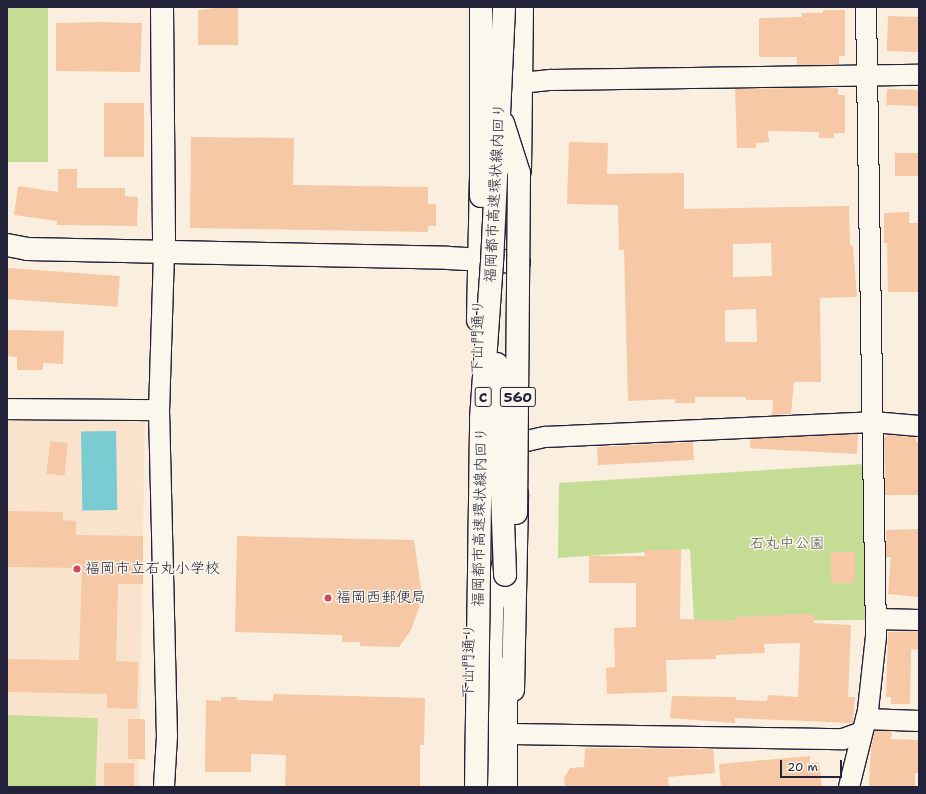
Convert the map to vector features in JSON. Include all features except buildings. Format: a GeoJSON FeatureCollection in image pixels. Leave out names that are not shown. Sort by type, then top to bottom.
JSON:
{"type":"FeatureCollection","features":[{"type":"Feature","properties":{"kind":"main road"},"geometry":{"type":"LineString","coordinates":[[162,7],[164,253]]}},
{"type":"Feature","properties":{"kind":"main road","name":"C"},"geometry":{"type":"LineString","coordinates":[[468,787],[481,262],[481,7]]}},
{"type":"Feature","properties":{"kind":"main road","name":"下山門通り"},"geometry":{"type":"LineString","coordinates":[[468,787],[486,261],[484,7]]}},
{"type":"Feature","properties":{"kind":"main road","name":"福岡都市高速環状線内回り"},"geometry":{"type":"LineString","coordinates":[[476,787],[481,419],[486,261],[504,7]]}},
{"type":"Feature","properties":{"kind":"main road","name":"560"},"geometry":{"type":"LineString","coordinates":[[511,787],[518,443],[522,7]]}},
{"type":"Feature","properties":{"kind":"main road"},"geometry":{"type":"LineString","coordinates":[[481,52],[519,173],[516,513],[492,608],[489,787]]}},
{"type":"Feature","properties":{"kind":"main road"},"geometry":{"type":"LineString","coordinates":[[7,245],[27,249],[519,262]]}},
{"type":"Feature","properties":{"kind":"main road"},"geometry":{"type":"LineString","coordinates":[[486,261],[505,575],[506,787]]}},
{"type":"Feature","properties":{"kind":"street"},"geometry":{"type":"LineString","coordinates":[[849,787],[864,725],[876,636],[866,7]]}},
{"type":"Feature","properties":{"kind":"street"},"geometry":{"type":"LineString","coordinates":[[521,83],[551,80],[919,75]]}},
{"type":"Feature","properties":{"kind":"street"},"geometry":{"type":"LineString","coordinates":[[164,253],[159,410],[167,736],[164,787]]}},
{"type":"Feature","properties":{"kind":"street"},"geometry":{"type":"LineString","coordinates":[[7,409],[159,410]]}},
{"type":"Feature","properties":{"kind":"street"},"geometry":{"type":"LineString","coordinates":[[518,443],[545,437],[873,422],[919,426]]}},
{"type":"Feature","properties":{"kind":"street"},"geometry":{"type":"LineString","coordinates":[[876,618],[919,620]]}},
{"type":"Feature","properties":{"kind":"street"},"geometry":{"type":"LineString","coordinates":[[512,734],[843,739],[864,725],[919,721]]}},
{"type":"Feature","properties":{"kind":"shaded area","name":"福岡市立石丸小学校"},"geometry":{"type":"Polygon","coordinates":[[[7,419],[145,421],[139,787],[7,787],[7,419]]]}},
{"type":"Feature","properties":{"kind":"green space"},"geometry":{"type":"Polygon","coordinates":[[[7,7],[48,7],[48,162],[7,162],[7,7]]]}},
{"type":"Feature","properties":{"kind":"green space","name":"石丸中公園"},"geometry":{"type":"Polygon","coordinates":[[[863,464],[865,620],[694,621],[690,549],[558,558],[559,483],[863,464]]]}},
{"type":"Feature","properties":{"kind":"green space"},"geometry":{"type":"Polygon","coordinates":[[[7,715],[98,718],[96,787],[7,787],[7,715]]]}},
{"type":"Feature","properties":{"kind":"water"},"geometry":{"type":"Polygon","coordinates":[[[116,431],[117,510],[82,511],[81,432],[116,431]]]}},
{"type":"Feature","properties":{"kind":"place","name":"福岡市立石丸小学校"},"geometry":{"type":"Point","coordinates":[77,569]}},
{"type":"Feature","properties":{"kind":"place","name":"福岡西郵便局"},"geometry":{"type":"Point","coordinates":[328,598]}}]}
